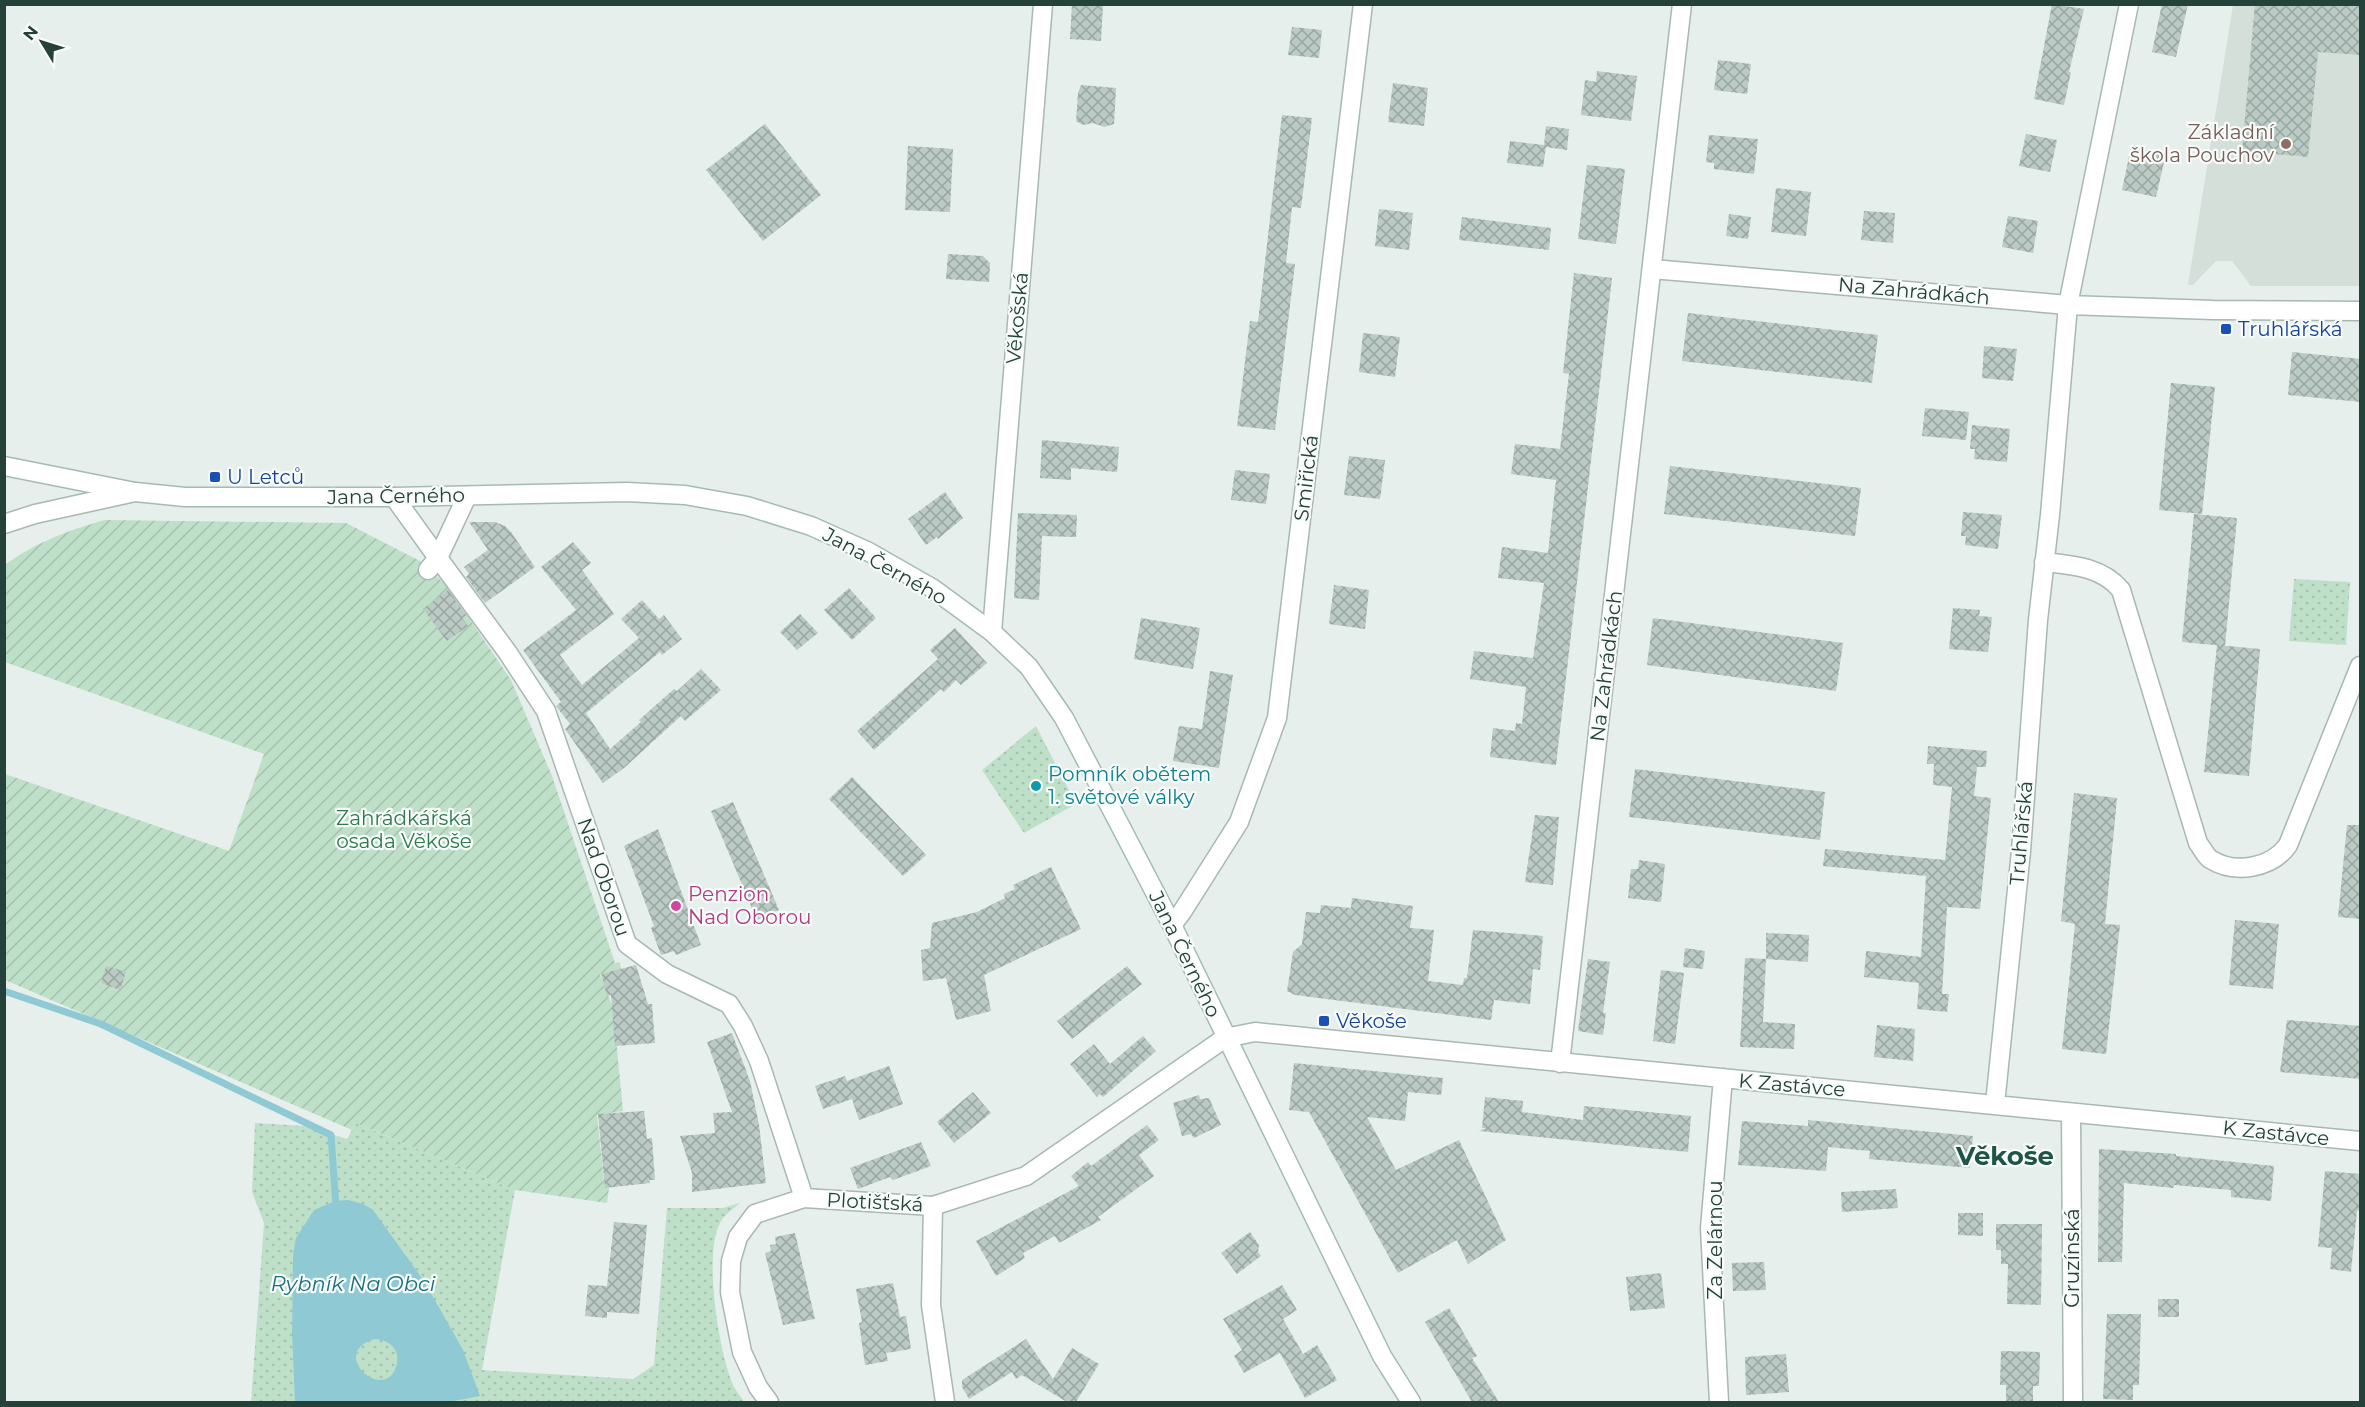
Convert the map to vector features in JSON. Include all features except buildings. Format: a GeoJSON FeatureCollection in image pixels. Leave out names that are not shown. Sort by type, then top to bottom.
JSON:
{"type":"FeatureCollection","features":[{"type":"Feature","properties":{"kind":"street","name":"Věkošská"},"geometry":{"type":"LineString","coordinates":[[992,632],[1043,4]]}},
{"type":"Feature","properties":{"kind":"street","name":"Smiřická"},"geometry":{"type":"LineString","coordinates":[[1172,925],[1239,822],[1277,718],[1363,4]]}},
{"type":"Feature","properties":{"kind":"street","name":"Na Zahrádkách"},"geometry":{"type":"LineString","coordinates":[[1560,1063],[1682,4]]}},
{"type":"Feature","properties":{"kind":"street","name":"Truhlářská"},"geometry":{"type":"LineString","coordinates":[[1995,1104],[2020,851],[2037,631],[2068,305],[2129,4]]}},
{"type":"Feature","properties":{"kind":"street","name":"Na Zahrádkách"},"geometry":{"type":"LineString","coordinates":[[1652,268],[2068,305]]}},
{"type":"Feature","properties":{"kind":"street"},"geometry":{"type":"LineString","coordinates":[[2068,305],[2213,310],[2361,311]]}},
{"type":"Feature","properties":{"kind":"street","name":"Jana Černého"},"geometry":{"type":"LineString","coordinates":[[4,466],[135,492],[185,497],[394,497],[627,492],[685,495],[747,506],[811,526],[869,552],[932,588],[992,632],[1029,667],[1064,718],[1172,925],[1225,1038],[1382,1356],[1411,1402]]}},
{"type":"Feature","properties":{"kind":"street"},"geometry":{"type":"LineString","coordinates":[[4,524],[35,514],[135,492]]}},
{"type":"Feature","properties":{"kind":"street"},"geometry":{"type":"LineString","coordinates":[[433,564],[467,496]]}},
{"type":"Feature","properties":{"kind":"street","name":"Nad Oborou"},"geometry":{"type":"LineString","coordinates":[[394,497],[433,564],[508,653],[546,711],[627,944],[667,974],[729,1004],[743,1026],[759,1061],[804,1198]]}},
{"type":"Feature","properties":{"kind":"street"},"geometry":{"type":"LineString","coordinates":[[2044,562],[2088,568],[2113,580],[2121,590],[2198,843],[2208,858],[2224,865],[2254,867],[2265,864],[2282,853],[2289,845],[2361,666]]}},
{"type":"Feature","properties":{"kind":"street","name":"K Zastávce"},"geometry":{"type":"LineString","coordinates":[[1225,1038],[1255,1032],[2361,1141]]}},
{"type":"Feature","properties":{"kind":"street","name":"Plotišťská"},"geometry":{"type":"LineString","coordinates":[[769,1402],[758,1387],[742,1352],[730,1292],[730,1261],[738,1237],[755,1214],[804,1198],[933,1206],[1026,1176],[1225,1038]]}},
{"type":"Feature","properties":{"kind":"street","name":"Za Zelárnou"},"geometry":{"type":"LineString","coordinates":[[1719,1402],[1710,1228],[1723,1078]]}},
{"type":"Feature","properties":{"kind":"street","name":"Gruzínská"},"geometry":{"type":"LineString","coordinates":[[2071,1113],[2073,1402]]}},
{"type":"Feature","properties":{"kind":"street"},"geometry":{"type":"LineString","coordinates":[[933,1206],[931,1305],[945,1402]]}},
{"type":"Feature","properties":{"kind":"shaded area","name":"Základní škola Pouchov"},"geometry":{"type":"Polygon","coordinates":[[[2233,5],[2360,5],[2360,286],[2251,286],[2232,261],[2216,261],[2193,285],[2188,285],[2233,5]]]}},
{"type":"Feature","properties":{"kind":"green space","name":"Zahrádkářská osada Věkoše"},"geometry":{"type":"Polygon","coordinates":[[[105,520],[346,523],[424,563],[450,590],[511,680],[552,776],[615,963],[620,962],[621,970],[600,974],[613,1008],[623,1111],[597,1115],[604,1181],[609,1188],[607,1203],[515,1190],[356,1123],[352,1130],[5,980],[5,774],[229,851],[264,754],[5,662],[5,565],[27,550],[52,538],[105,520]]]}},
{"type":"Feature","properties":{"kind":"green space"},"geometry":{"type":"Polygon","coordinates":[[[2294,579],[2350,582],[2346,645],[2289,641],[2294,579]]]}},
{"type":"Feature","properties":{"kind":"green space"},"geometry":{"type":"Polygon","coordinates":[[[1036,726],[1076,804],[1024,833],[982,770],[1036,726]]]}},
{"type":"Feature","properties":{"kind":"green space"},"geometry":{"type":"Polygon","coordinates":[[[255,1123],[305,1126],[347,1139],[356,1123],[515,1190],[482,1370],[633,1379],[654,1365],[667,1208],[723,1208],[740,1203],[720,1223],[715,1238],[713,1280],[718,1329],[728,1372],[744,1402],[251,1402],[264,1223],[252,1192],[255,1123]]]}},
{"type":"Feature","properties":{"kind":"water","name":"Rybník Na Obci"},"geometry":{"type":"Polygon","coordinates":[[[348,1200],[363,1204],[373,1210],[424,1281],[463,1350],[480,1396],[448,1402],[295,1402],[292,1334],[293,1255],[296,1238],[314,1210],[335,1201],[348,1200]],[[375,1339],[361,1346],[356,1355],[358,1364],[364,1373],[383,1380],[391,1375],[397,1363],[397,1353],[389,1343],[375,1339]]]}},
{"type":"Feature","properties":{"kind":"waterway"},"geometry":{"type":"LineString","coordinates":[[4,991],[101,1024],[331,1135],[336,1207]]}},
{"type":"Feature","properties":{"kind":"place","name":"Základní škola Pouchov"},"geometry":{"type":"Point","coordinates":[2286,144]}},
{"type":"Feature","properties":{"kind":"place","name":"Truhlářská"},"geometry":{"type":"Point","coordinates":[2226,329]}},
{"type":"Feature","properties":{"kind":"place","name":"U Letců"},"geometry":{"type":"Point","coordinates":[215,477]}},
{"type":"Feature","properties":{"kind":"place","name":"Pomník obětem 1. světové války"},"geometry":{"type":"Point","coordinates":[1036,786]}},
{"type":"Feature","properties":{"kind":"place","name":"Penzion Nad Oborou"},"geometry":{"type":"Point","coordinates":[676,906]}},
{"type":"Feature","properties":{"kind":"place","name":"Věkoše"},"geometry":{"type":"Point","coordinates":[1324,1021]}},
{"type":"Feature","properties":{"kind":"district","name":"Věkoše"},"geometry":{"type":"Point","coordinates":[2005,1156]}}]}
